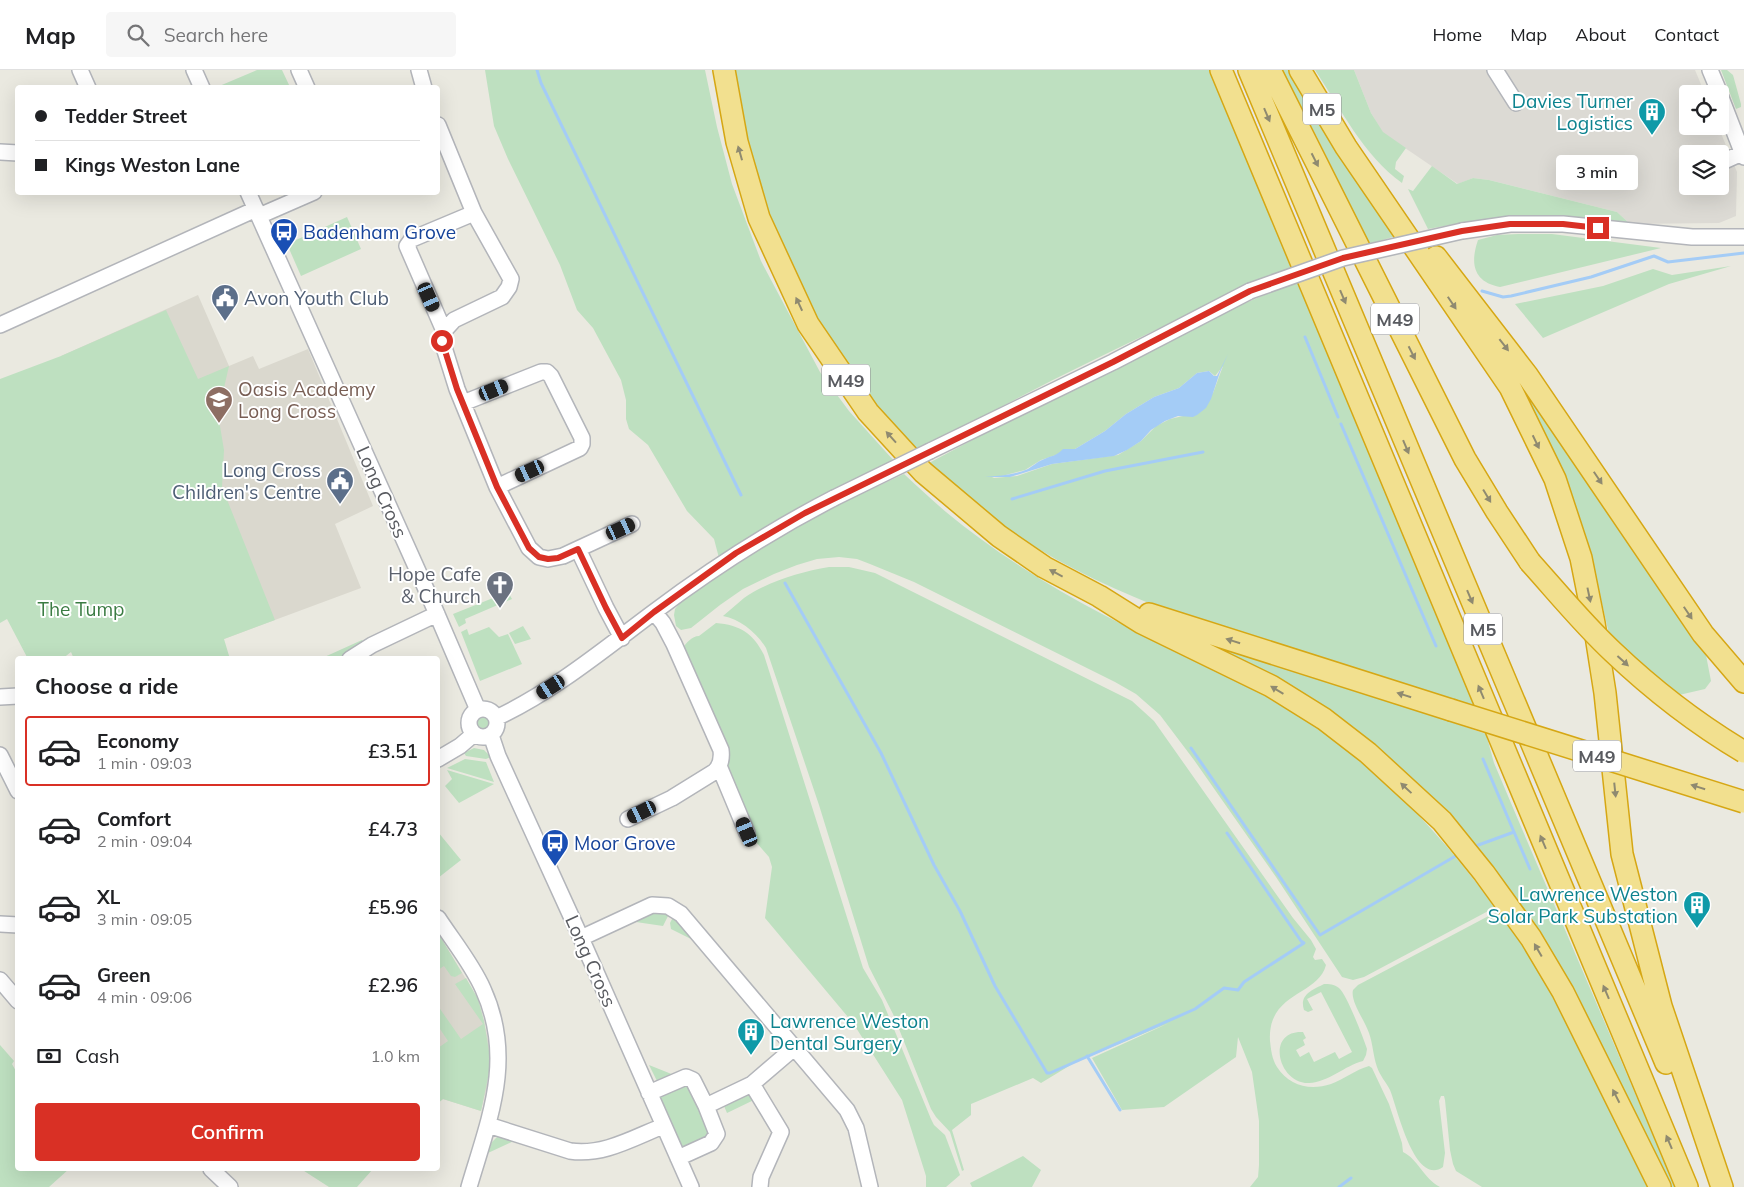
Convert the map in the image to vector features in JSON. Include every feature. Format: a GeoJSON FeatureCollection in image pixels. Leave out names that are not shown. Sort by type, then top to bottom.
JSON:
{"type":"FeatureCollection","features":[{"type":"Feature","properties":{"kind":"highway","name":"M49"},"geometry":{"type":"LineString","coordinates":[[724,70],[737,142],[759,218],[808,324],[868,412],[923,472],[999,536],[1044,567],[1099,596],[1165,619],[1744,802]]}},
{"type":"Feature","properties":{"kind":"highway","name":"M5"},"geometry":{"type":"LineString","coordinates":[[1221,70],[1687,1187]]}},
{"type":"Feature","properties":{"kind":"highway","name":"M5"},"geometry":{"type":"LineString","coordinates":[[1249,70],[1720,1187]]}},
{"type":"Feature","properties":{"kind":"highway","name":"M49"},"geometry":{"type":"LineString","coordinates":[[1270,70],[1465,459],[1530,562],[1612,652],[1648,684],[1692,718],[1744,752]]}},
{"type":"Feature","properties":{"kind":"highway","name":"M5"},"geometry":{"type":"LineString","coordinates":[[1300,70],[1346,147],[1510,387],[1555,479],[1581,558],[1594,622],[1622,854],[1661,1006],[1720,1187]]}},
{"type":"Feature","properties":{"kind":"highway"},"geometry":{"type":"LineString","coordinates":[[1346,147],[1361,162],[1528,375],[1702,634],[1742,680]]}},
{"type":"Feature","properties":{"kind":"highway"},"geometry":{"type":"LineString","coordinates":[[1099,596],[1142,623],[1271,686],[1324,719],[1368,753],[1442,821],[1484,872],[1531,938],[1563,992],[1660,1187]]}},
{"type":"Feature","properties":{"kind":"street"},"geometry":{"type":"LineString","coordinates":[[80,70],[87,85]]}},
{"type":"Feature","properties":{"kind":"street"},"geometry":{"type":"LineString","coordinates":[[194,70],[201,85]]}},
{"type":"Feature","properties":{"kind":"street"},"geometry":{"type":"LineString","coordinates":[[299,70],[306,85]]}},
{"type":"Feature","properties":{"kind":"street"},"geometry":{"type":"LineString","coordinates":[[419,70],[423,85]]}},
{"type":"Feature","properties":{"kind":"street"},"geometry":{"type":"LineString","coordinates":[[1495,70],[1516,102]]}},
{"type":"Feature","properties":{"kind":"street"},"geometry":{"type":"LineString","coordinates":[[1710,70],[1716,85]]}},
{"type":"Feature","properties":{"kind":"street"},"geometry":{"type":"LineString","coordinates":[[1729,118],[1743,155],[1729,159]]}},
{"type":"Feature","properties":{"kind":"street"},"geometry":{"type":"LineString","coordinates":[[440,130],[474,213],[511,279],[502,297],[454,320],[444,331],[442,341],[463,403],[497,487],[529,548],[535,555],[543,559],[553,559],[632,524]]}},
{"type":"Feature","properties":{"kind":"street"},"geometry":{"type":"LineString","coordinates":[[0,152],[15,153]]}},
{"type":"Feature","properties":{"kind":"street","name":"Long Cross"},"geometry":{"type":"LineString","coordinates":[[249,195],[478,710]]}},
{"type":"Feature","properties":{"kind":"street"},"geometry":{"type":"LineString","coordinates":[[0,325],[257,213],[306,195]]}},
{"type":"Feature","properties":{"kind":"street"},"geometry":{"type":"LineString","coordinates":[[444,331],[407,246],[412,238],[474,213]]}},
{"type":"Feature","properties":{"kind":"street"},"geometry":{"type":"LineString","coordinates":[[496,718],[526,703],[581,667],[736,553],[776,529],[834,498],[1113,362],[1250,291],[1343,258],[1462,231],[1510,224],[1563,224],[1692,237],[1744,237]]}},
{"type":"Feature","properties":{"kind":"street"},"geometry":{"type":"LineString","coordinates":[[463,403],[541,372],[547,372],[551,376],[582,438],[580,448],[497,487]]}},
{"type":"Feature","properties":{"kind":"street"},"geometry":{"type":"LineString","coordinates":[[578,549],[622,638]]}},
{"type":"Feature","properties":{"kind":"street"},"geometry":{"type":"LineString","coordinates":[[628,819],[672,798],[714,772],[722,758],[721,750],[674,644],[663,623],[654,612]]}},
{"type":"Feature","properties":{"kind":"street"},"geometry":{"type":"LineString","coordinates":[[355,656],[399,631],[437,614]]}},
{"type":"Feature","properties":{"kind":"street"},"geometry":{"type":"LineString","coordinates":[[0,697],[15,696]]}},
{"type":"Feature","properties":{"kind":"street"},"geometry":{"type":"LineString","coordinates":[[478,710],[490,711],[496,718],[496,727],[491,735],[482,737],[474,734],[469,727],[469,719],[478,710]]}},
{"type":"Feature","properties":{"kind":"street"},"geometry":{"type":"LineString","coordinates":[[440,758],[464,743],[474,734]]}},
{"type":"Feature","properties":{"kind":"street","name":"Long Cross"},"geometry":{"type":"LineString","coordinates":[[491,735],[498,756],[691,1187]]}},
{"type":"Feature","properties":{"kind":"street"},"geometry":{"type":"LineString","coordinates":[[0,756],[15,784]]}},
{"type":"Feature","properties":{"kind":"street"},"geometry":{"type":"LineString","coordinates":[[719,766],[747,832]]}},
{"type":"Feature","properties":{"kind":"street"},"geometry":{"type":"LineString","coordinates":[[581,938],[652,905],[660,904],[674,909],[688,922],[852,1118],[870,1187]]}},
{"type":"Feature","properties":{"kind":"street"},"geometry":{"type":"LineString","coordinates":[[440,921],[477,978],[487,998],[496,1033],[499,1067],[496,1089],[488,1125],[469,1187]]}},
{"type":"Feature","properties":{"kind":"street"},"geometry":{"type":"LineString","coordinates":[[0,924],[15,925]]}},
{"type":"Feature","properties":{"kind":"street"},"geometry":{"type":"LineString","coordinates":[[0,980],[15,998]]}},
{"type":"Feature","properties":{"kind":"street"},"geometry":{"type":"LineString","coordinates":[[706,1106],[752,1084],[794,1048]]}},
{"type":"Feature","properties":{"kind":"street"},"geometry":{"type":"LineString","coordinates":[[649,1093],[686,1077],[693,1080],[706,1106],[717,1131],[716,1138],[678,1158]]}},
{"type":"Feature","properties":{"kind":"street"},"geometry":{"type":"LineString","coordinates":[[752,1084],[788,1132],[761,1177],[760,1187]]}},
{"type":"Feature","properties":{"kind":"street"},"geometry":{"type":"LineString","coordinates":[[488,1125],[570,1151],[583,1152],[609,1148],[663,1126]]}},
{"type":"Feature","properties":{"kind":"street"},"geometry":{"type":"LineString","coordinates":[[213,1171],[230,1187]]}},
{"type":"Feature","properties":{"kind":"shaded area"},"geometry":{"type":"Polygon","coordinates":[[[1354,70],[1695,70],[1701,85],[1679,85],[1679,135],[1722,135],[1726,145],[1679,145],[1679,195],[1729,195],[1729,153],[1737,172],[1736,216],[1719,223],[1630,224],[1617,212],[1489,180],[1473,178],[1458,184],[1383,133],[1371,113],[1354,70]]]}},
{"type":"Feature","properties":{"kind":"shaded area","name":"Oasis Academy Long Cross"},"geometry":{"type":"Polygon","coordinates":[[[198,295],[229,366],[253,356],[259,369],[308,349],[373,506],[335,524],[361,588],[224,639],[61,356],[198,295]]]}},
{"type":"Feature","properties":{"kind":"shaded area"},"geometry":{"type":"Polygon","coordinates":[[[440,936],[478,999],[489,1045],[487,1086],[481,1111],[443,1099],[440,1101],[440,936]]]}},
{"type":"Feature","properties":{"kind":"green space"},"geometry":{"type":"Polygon","coordinates":[[[257,70],[282,70],[289,85],[222,85],[257,70]]]}},
{"type":"Feature","properties":{"kind":"green space"},"geometry":{"type":"Polygon","coordinates":[[[485,70],[705,70],[732,184],[761,261],[820,372],[849,411],[895,462],[719,558],[714,539],[687,511],[648,445],[629,429],[626,419],[626,400],[621,380],[593,328],[577,310],[560,265],[508,159],[494,126],[485,70]]]}},
{"type":"Feature","properties":{"kind":"green space"},"geometry":{"type":"Polygon","coordinates":[[[734,70],[1209,70],[1292,268],[1243,288],[1102,356],[917,452],[870,399],[845,365],[810,308],[795,277],[781,247],[758,183],[740,113],[734,70]]]}},
{"type":"Feature","properties":{"kind":"green space"},"geometry":{"type":"Polygon","coordinates":[[[1282,70],[1293,70],[1396,236],[1369,244],[1282,70]]]}},
{"type":"Feature","properties":{"kind":"green space"},"geometry":{"type":"Polygon","coordinates":[[[1315,70],[1354,70],[1371,113],[1383,132],[1406,148],[1396,162],[1395,169],[1404,176],[1402,183],[1388,172],[1364,145],[1315,70]]]}},
{"type":"Feature","properties":{"kind":"green space"},"geometry":{"type":"Polygon","coordinates":[[[1721,70],[1727,70],[1733,75],[1741,107],[1736,109],[1729,91],[1729,85],[1727,85],[1721,70]]]}},
{"type":"Feature","properties":{"kind":"green space"},"geometry":{"type":"Polygon","coordinates":[[[1432,166],[1457,184],[1473,178],[1489,180],[1617,212],[1630,224],[1516,218],[1466,222],[1428,229],[1408,189],[1413,191],[1432,166]]]}},
{"type":"Feature","properties":{"kind":"green space"},"geometry":{"type":"Polygon","coordinates":[[[347,217],[361,249],[301,276],[287,244],[347,217]]]}},
{"type":"Feature","properties":{"kind":"green space"},"geometry":{"type":"Polygon","coordinates":[[[1552,234],[1661,248],[1500,287],[1484,281],[1479,276],[1474,264],[1478,240],[1497,235],[1552,234]]]}},
{"type":"Feature","properties":{"kind":"green space"},"geometry":{"type":"Polygon","coordinates":[[[1731,266],[1669,284],[1543,338],[1515,304],[1603,286],[1653,269],[1672,275],[1731,266]]]}},
{"type":"Feature","properties":{"kind":"green space"},"geometry":{"type":"Polygon","coordinates":[[[1297,281],[1477,711],[1173,613],[1114,588],[1075,570],[1008,529],[929,463],[1044,402],[1160,347],[1236,307],[1297,281]],[[1223,366],[1215,376],[1209,371],[1197,373],[1179,388],[1154,397],[1075,449],[1067,449],[1041,460],[1025,470],[992,477],[994,478],[1017,476],[1052,464],[1118,455],[1141,441],[1156,426],[1170,419],[1183,416],[1213,393],[1223,366]]]}},
{"type":"Feature","properties":{"kind":"green space","name":"The Tump"},"geometry":{"type":"Polygon","coordinates":[[[166,310],[198,379],[229,366],[218,414],[224,450],[222,487],[275,620],[224,639],[229,656],[73,656],[71,652],[66,656],[26,656],[7,619],[0,623],[0,379],[61,356],[166,310]]]}},
{"type":"Feature","properties":{"kind":"green space"},"geometry":{"type":"Polygon","coordinates":[[[1521,381],[1705,650],[1711,681],[1705,689],[1679,695],[1609,634],[1591,555],[1573,501],[1555,454],[1518,383],[1521,381]]]}},
{"type":"Feature","properties":{"kind":"green space"},"geometry":{"type":"Polygon","coordinates":[[[904,474],[964,526],[1002,554],[1063,593],[1254,690],[1300,717],[1337,742],[1387,784],[1433,830],[1494,906],[1492,909],[1364,977],[1353,980],[1342,977],[1276,877],[1194,760],[1160,715],[1136,694],[914,582],[857,559],[839,557],[817,559],[797,565],[743,589],[691,628],[681,630],[676,626],[675,609],[696,591],[777,538],[848,500],[904,474]]]}},
{"type":"Feature","properties":{"kind":"green space"},"geometry":{"type":"Polygon","coordinates":[[[829,567],[849,567],[875,573],[1132,701],[1154,721],[1293,918],[1311,940],[1316,949],[1313,957],[1315,960],[1322,959],[1326,965],[1321,975],[1313,983],[1284,1004],[1276,1013],[1271,1025],[1270,1041],[1271,1051],[1277,1067],[1294,1083],[1308,1087],[1331,1084],[1369,1066],[1372,1068],[1389,1104],[1402,1143],[1403,1152],[1413,1159],[1429,1179],[1440,1187],[1250,1187],[1258,1177],[1259,1121],[1252,1072],[1238,1037],[1236,1057],[1164,1107],[1122,1110],[1092,1058],[1169,1023],[1074,1063],[1041,1083],[1033,1078],[971,1104],[971,1115],[952,1130],[964,1170],[962,1171],[950,1132],[931,1109],[893,1014],[869,967],[819,805],[766,648],[748,628],[736,620],[723,616],[744,598],[774,582],[829,567]]]}},
{"type":"Feature","properties":{"kind":"green space"},"geometry":{"type":"Polygon","coordinates":[[[508,592],[512,599],[465,619],[466,623],[459,627],[453,614],[508,592]]]}},
{"type":"Feature","properties":{"kind":"green space"},"geometry":{"type":"Polygon","coordinates":[[[716,623],[739,628],[745,632],[760,647],[764,655],[863,968],[882,1000],[931,1119],[934,1125],[945,1135],[960,1175],[946,1187],[926,1187],[926,1176],[902,1100],[853,1023],[765,918],[772,867],[769,857],[755,841],[683,648],[692,638],[699,636],[716,623]]]}},
{"type":"Feature","properties":{"kind":"green space"},"geometry":{"type":"Polygon","coordinates":[[[523,626],[531,639],[515,644],[509,633],[523,626]]]}},
{"type":"Feature","properties":{"kind":"green space"},"geometry":{"type":"Polygon","coordinates":[[[489,627],[499,637],[508,634],[522,664],[480,681],[461,632],[467,629],[469,635],[489,627]]]}},
{"type":"Feature","properties":{"kind":"green space"},"geometry":{"type":"Polygon","coordinates":[[[362,640],[364,643],[344,656],[327,656],[362,640]]]}},
{"type":"Feature","properties":{"kind":"green space"},"geometry":{"type":"Polygon","coordinates":[[[1210,645],[1486,734],[1494,763],[1675,1187],[1670,1187],[1468,841],[1210,645]]]}},
{"type":"Feature","properties":{"kind":"green space"},"geometry":{"type":"Polygon","coordinates":[[[483,714],[489,717],[492,723],[489,729],[483,732],[477,729],[474,723],[477,717],[483,714]]]}},
{"type":"Feature","properties":{"kind":"green space"},"geometry":{"type":"Polygon","coordinates":[[[474,748],[484,750],[491,757],[486,759],[466,756],[464,753],[474,748]]]}},
{"type":"Feature","properties":{"kind":"green space"},"geometry":{"type":"Polygon","coordinates":[[[465,759],[486,762],[494,782],[447,768],[465,759]]]}},
{"type":"Feature","properties":{"kind":"green space"},"geometry":{"type":"Polygon","coordinates":[[[447,770],[494,784],[459,803],[445,786],[452,779],[447,770]]]}},
{"type":"Feature","properties":{"kind":"green space"},"geometry":{"type":"Polygon","coordinates":[[[440,834],[461,860],[440,876],[440,834]]]}},
{"type":"Feature","properties":{"kind":"green space"},"geometry":{"type":"Polygon","coordinates":[[[1498,911],[1525,949],[1561,1012],[1649,1187],[1482,1187],[1456,1171],[1453,1164],[1444,1096],[1441,1096],[1439,1101],[1445,1153],[1443,1167],[1433,1170],[1423,1166],[1415,1156],[1402,1127],[1390,1090],[1377,1067],[1370,1037],[1354,1000],[1353,990],[1358,985],[1498,911]]]}},
{"type":"Feature","properties":{"kind":"green space"},"geometry":{"type":"Polygon","coordinates":[[[656,912],[669,914],[663,926],[636,922],[643,917],[656,912]]]}},
{"type":"Feature","properties":{"kind":"green space"},"geometry":{"type":"Polygon","coordinates":[[[673,917],[693,940],[671,929],[670,923],[673,917]]]}},
{"type":"Feature","properties":{"kind":"green space"},"geometry":{"type":"Polygon","coordinates":[[[440,936],[462,973],[455,977],[451,976],[444,966],[440,969],[440,936]]]}},
{"type":"Feature","properties":{"kind":"green space"},"geometry":{"type":"Polygon","coordinates":[[[466,978],[478,999],[484,1021],[491,1063],[481,1111],[443,1099],[440,1101],[440,1047],[448,1041],[440,1029],[440,1009],[461,1039],[483,1024],[455,984],[466,978]]]}},
{"type":"Feature","properties":{"kind":"green space"},"geometry":{"type":"Polygon","coordinates":[[[1324,984],[1335,986],[1342,992],[1362,1035],[1367,1049],[1366,1055],[1363,1061],[1323,1080],[1309,1083],[1298,1081],[1283,1067],[1280,1057],[1280,1048],[1284,1039],[1291,1034],[1303,1032],[1306,1038],[1303,1040],[1305,1045],[1296,1050],[1300,1057],[1309,1052],[1314,1062],[1335,1052],[1339,1059],[1352,1052],[1321,992],[1307,999],[1313,1010],[1308,1012],[1304,1010],[1303,1000],[1305,997],[1311,991],[1324,984]]]}},
{"type":"Feature","properties":{"kind":"green space"},"geometry":{"type":"Polygon","coordinates":[[[0,1045],[14,1061],[12,1064],[15,1069],[15,1171],[67,1171],[49,1187],[0,1187],[0,1045]]]}},
{"type":"Feature","properties":{"kind":"green space"},"geometry":{"type":"Polygon","coordinates":[[[649,1065],[674,1075],[660,1082],[657,1081],[649,1065]]]}},
{"type":"Feature","properties":{"kind":"green space"},"geometry":{"type":"Polygon","coordinates":[[[687,1083],[711,1129],[709,1138],[684,1147],[680,1146],[659,1100],[661,1094],[687,1083]]]}},
{"type":"Feature","properties":{"kind":"green space"},"geometry":{"type":"Polygon","coordinates":[[[750,1093],[758,1098],[727,1113],[724,1106],[750,1093]]]}},
{"type":"Feature","properties":{"kind":"green space"},"geometry":{"type":"Polygon","coordinates":[[[497,1137],[516,1140],[488,1153],[492,1142],[497,1137]]]}},
{"type":"Feature","properties":{"kind":"green space"},"geometry":{"type":"Polygon","coordinates":[[[1023,1156],[1041,1170],[1032,1187],[972,1187],[970,1183],[1023,1156]]]}},
{"type":"Feature","properties":{"kind":"green space"},"geometry":{"type":"Polygon","coordinates":[[[304,1171],[371,1171],[357,1187],[329,1187],[304,1171]]]}},
{"type":"Feature","properties":{"kind":"water"},"geometry":{"type":"Polygon","coordinates":[[[1228,354],[1211,399],[1206,408],[1197,415],[1193,417],[1178,416],[1165,421],[1151,430],[1141,441],[1114,456],[1052,464],[1010,477],[985,477],[1023,471],[1040,461],[1056,455],[1063,449],[1075,449],[1154,397],[1179,388],[1197,373],[1209,371],[1214,376],[1217,376],[1228,354]]]}},
{"type":"Feature","properties":{"kind":"waterway"},"geometry":{"type":"LineString","coordinates":[[537,70],[541,83],[741,495]]}},
{"type":"Feature","properties":{"kind":"waterway"},"geometry":{"type":"LineString","coordinates":[[1482,291],[1503,297],[1511,296],[1591,277],[1654,256],[1668,262],[1744,253]]}},
{"type":"Feature","properties":{"kind":"waterway"},"geometry":{"type":"LineString","coordinates":[[1305,337],[1338,417]]}},
{"type":"Feature","properties":{"kind":"waterway"},"geometry":{"type":"LineString","coordinates":[[1341,424],[1436,646]]}},
{"type":"Feature","properties":{"kind":"waterway"},"geometry":{"type":"LineString","coordinates":[[1012,499],[1105,471],[1203,452]]}},
{"type":"Feature","properties":{"kind":"waterway"},"geometry":{"type":"LineString","coordinates":[[785,583],[881,753],[934,865],[960,911],[995,986],[1047,1073],[1195,1009],[1224,988],[1238,990],[1244,982],[1304,943],[1227,833]]}},
{"type":"Feature","properties":{"kind":"waterway"},"geometry":{"type":"LineString","coordinates":[[1191,748],[1320,935],[1459,854]]}},
{"type":"Feature","properties":{"kind":"waterway"},"geometry":{"type":"LineString","coordinates":[[1473,847],[1514,832],[1483,759]]}},
{"type":"Feature","properties":{"kind":"waterway"},"geometry":{"type":"LineString","coordinates":[[1514,832],[1530,869]]}},
{"type":"Feature","properties":{"kind":"waterway"},"geometry":{"type":"LineString","coordinates":[[1087,1056],[1120,1110]]}},
{"type":"Feature","properties":{"kind":"waterway"},"geometry":{"type":"LineString","coordinates":[[1339,1187],[1351,1178]]}},
{"type":"Feature","properties":{"kind":"place","name":"Davies Turner Logistics"},"geometry":{"type":"Point","coordinates":[1652,136]}},
{"type":"Feature","properties":{"kind":"place","name":"Badenham Grove"},"geometry":{"type":"Point","coordinates":[284,256]}},
{"type":"Feature","properties":{"kind":"place","name":"Avon Youth Club"},"geometry":{"type":"Point","coordinates":[225,322]}},
{"type":"Feature","properties":{"kind":"place","name":"Oasis Academy Long Cross"},"geometry":{"type":"Point","coordinates":[219,424]}},
{"type":"Feature","properties":{"kind":"place","name":"Long Cross Children's Centre"},"geometry":{"type":"Point","coordinates":[340,505]}},
{"type":"Feature","properties":{"kind":"place","name":"Hope Cafe & Church"},"geometry":{"type":"Point","coordinates":[500,609]}},
{"type":"Feature","properties":{"kind":"place","name":"Moor Grove"},"geometry":{"type":"Point","coordinates":[555,867]}},
{"type":"Feature","properties":{"kind":"place","name":"Lawrence Weston Solar Park Substation"},"geometry":{"type":"Point","coordinates":[1697,929]}},
{"type":"Feature","properties":{"kind":"place","name":"Lawrence Weston Dental Surgery"},"geometry":{"type":"Point","coordinates":[751,1056]}},
{"type":"Feature","properties":{"kind":"route"},"geometry":{"type":"LineString","coordinates":[[442,341],[457,389],[497,487],[529,548],[535,555],[543,559],[558,558],[578,549],[622,638],[654,612],[736,553],[805,513],[1113,362],[1250,291],[1343,258],[1462,231],[1510,224],[1563,224],[1598,228]]}}]}
